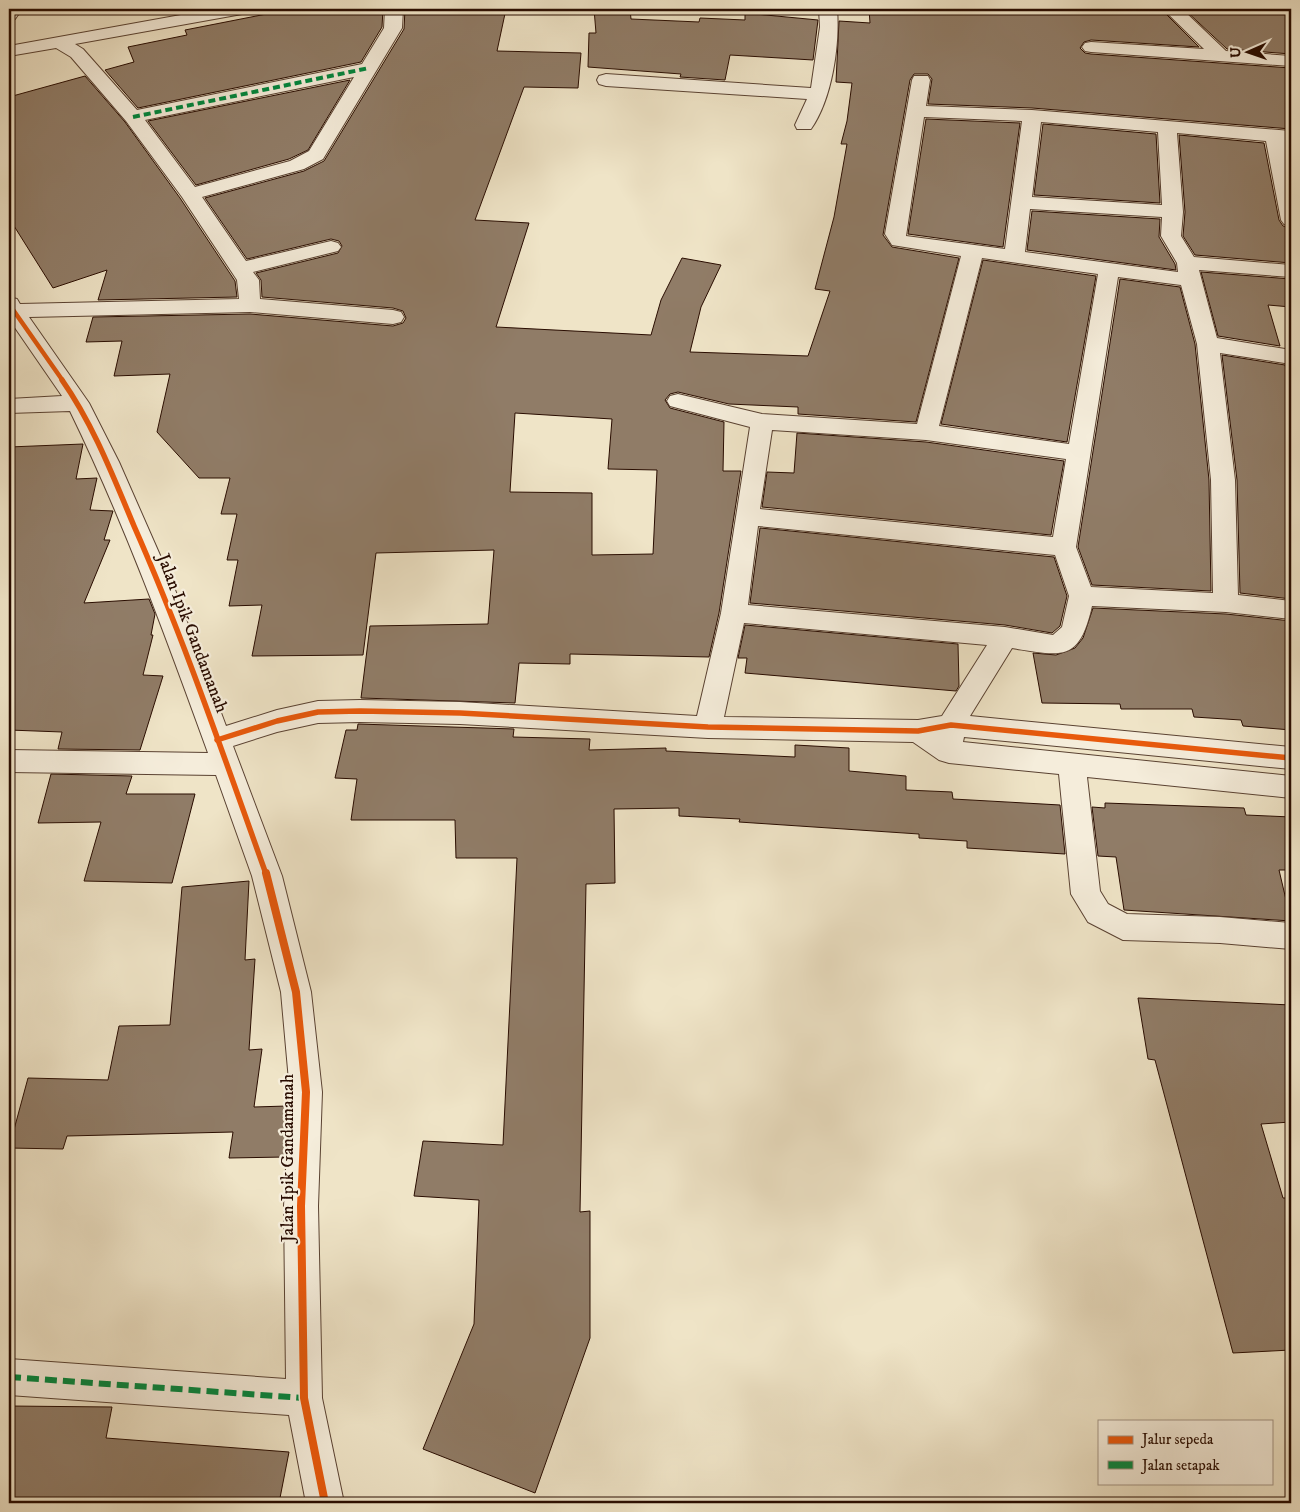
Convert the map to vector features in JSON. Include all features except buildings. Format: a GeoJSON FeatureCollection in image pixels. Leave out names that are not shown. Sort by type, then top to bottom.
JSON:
{"type":"FeatureCollection","features":[{"type":"Feature","properties":{"kind":"street"},"geometry":{"type":"LineString","coordinates":[[9,15],[13,9]]}},
{"type":"Feature","properties":{"kind":"street"},"geometry":{"type":"LineString","coordinates":[[9,51],[242,9]]}},
{"type":"Feature","properties":{"kind":"street"},"geometry":{"type":"LineString","coordinates":[[190,194],[296,165],[316,155],[393,28],[394,9]]}},
{"type":"Feature","properties":{"kind":"street"},"geometry":{"type":"LineString","coordinates":[[804,124],[819,94],[829,27],[828,9]]}},
{"type":"Feature","properties":{"kind":"street"},"geometry":{"type":"LineString","coordinates":[[1172,9],[1220,54]]}},
{"type":"Feature","properties":{"kind":"street"},"geometry":{"type":"LineString","coordinates":[[57,41],[77,53],[133,117],[190,194],[248,280],[250,305]]}},
{"type":"Feature","properties":{"kind":"street"},"geometry":{"type":"LineString","coordinates":[[1091,46],[1291,60]]}},
{"type":"Feature","properties":{"kind":"street"},"geometry":{"type":"LineString","coordinates":[[133,117],[369,68]]}},
{"type":"Feature","properties":{"kind":"street"},"geometry":{"type":"LineString","coordinates":[[606,80],[819,94]]}},
{"type":"Feature","properties":{"kind":"street"},"geometry":{"type":"LineString","coordinates":[[920,80],[895,234],[899,241],[1109,268],[1188,272],[1291,271]]}},
{"type":"Feature","properties":{"kind":"street"},"geometry":{"type":"LineString","coordinates":[[916,111],[1032,116],[1283,136],[1291,220]]}},
{"type":"Feature","properties":{"kind":"street"},"geometry":{"type":"LineString","coordinates":[[1014,256],[1032,116]]}},
{"type":"Feature","properties":{"kind":"street"},"geometry":{"type":"LineString","coordinates":[[1167,127],[1172,212],[1170,236],[1188,272],[1208,344],[1223,480],[1226,603]]}},
{"type":"Feature","properties":{"kind":"street"},"geometry":{"type":"LineString","coordinates":[[1022,202],[1172,212]]}},
{"type":"Feature","properties":{"kind":"street"},"geometry":{"type":"LineString","coordinates":[[240,269],[331,247]]}},
{"type":"Feature","properties":{"kind":"street"},"geometry":{"type":"LineString","coordinates":[[926,432],[973,251]]}},
{"type":"Feature","properties":{"kind":"street"},"geometry":{"type":"LineString","coordinates":[[734,613],[1005,638],[1056,645],[1068,638],[1074,630],[1082,596],[1064,547],[1109,268]]}},
{"type":"Feature","properties":{"kind":"street"},"geometry":{"type":"LineString","coordinates":[[11,308],[250,305],[393,316]]}},
{"type":"Feature","properties":{"kind":"street","name":"Jalan Ipik Gandamanah"},"geometry":{"type":"LineString","coordinates":[[11,308],[22,343],[78,403],[108,462],[161,587],[267,876],[296,992],[306,1092],[301,1206],[304,1398],[325,1503]]}},
{"type":"Feature","properties":{"kind":"street"},"geometry":{"type":"LineString","coordinates":[[1208,344],[1291,357]]}},
{"type":"Feature","properties":{"kind":"street"},"geometry":{"type":"LineString","coordinates":[[678,401],[762,422],[926,432],[1080,453]]}},
{"type":"Feature","properties":{"kind":"street"},"geometry":{"type":"LineString","coordinates":[[9,406],[78,403]]}},
{"type":"Feature","properties":{"kind":"street"},"geometry":{"type":"LineString","coordinates":[[708,727],[734,613],[762,422]]}},
{"type":"Feature","properties":{"kind":"street"},"geometry":{"type":"LineString","coordinates":[[747,516],[1064,547]]}},
{"type":"Feature","properties":{"kind":"street"},"geometry":{"type":"LineString","coordinates":[[1082,596],[1226,603],[1291,610]]}},
{"type":"Feature","properties":{"kind":"street"},"geometry":{"type":"LineString","coordinates":[[950,738],[1005,638]]}},
{"type":"Feature","properties":{"kind":"street"},"geometry":{"type":"LineString","coordinates":[[9,761],[221,752],[278,721],[326,712],[460,713],[708,727],[918,731],[1072,764],[1291,787]]}},
{"type":"Feature","properties":{"kind":"street"},"geometry":{"type":"LineString","coordinates":[[950,738],[1198,748],[1291,758]]}},
{"type":"Feature","properties":{"kind":"street"},"geometry":{"type":"LineString","coordinates":[[1198,748],[1202,777]]}},
{"type":"Feature","properties":{"kind":"street"},"geometry":{"type":"LineString","coordinates":[[1072,764],[1086,894],[1098,913],[1124,927],[1220,930],[1291,936]]}},
{"type":"Feature","properties":{"kind":"street"},"geometry":{"type":"LineString","coordinates":[[9,1377],[304,1398]]}},
{"type":"Feature","properties":{"kind":"marked path"},"geometry":{"type":"LineString","coordinates":[[133,117],[369,68]]}},
{"type":"Feature","properties":{"kind":"marked path"},"geometry":{"type":"LineString","coordinates":[[9,1377],[304,1398]]}},
{"type":"Feature","properties":{"kind":"cycle path"},"geometry":{"type":"LineString","coordinates":[[9,304],[78,403],[107,462],[161,587],[267,876],[296,992],[306,1092],[301,1206],[304,1398],[325,1503]]}},
{"type":"Feature","properties":{"kind":"cycle path"},"geometry":{"type":"LineString","coordinates":[[217,740],[277,721],[318,712],[360,711],[460,713],[708,727],[918,731],[951,725],[1291,758]]}}]}
